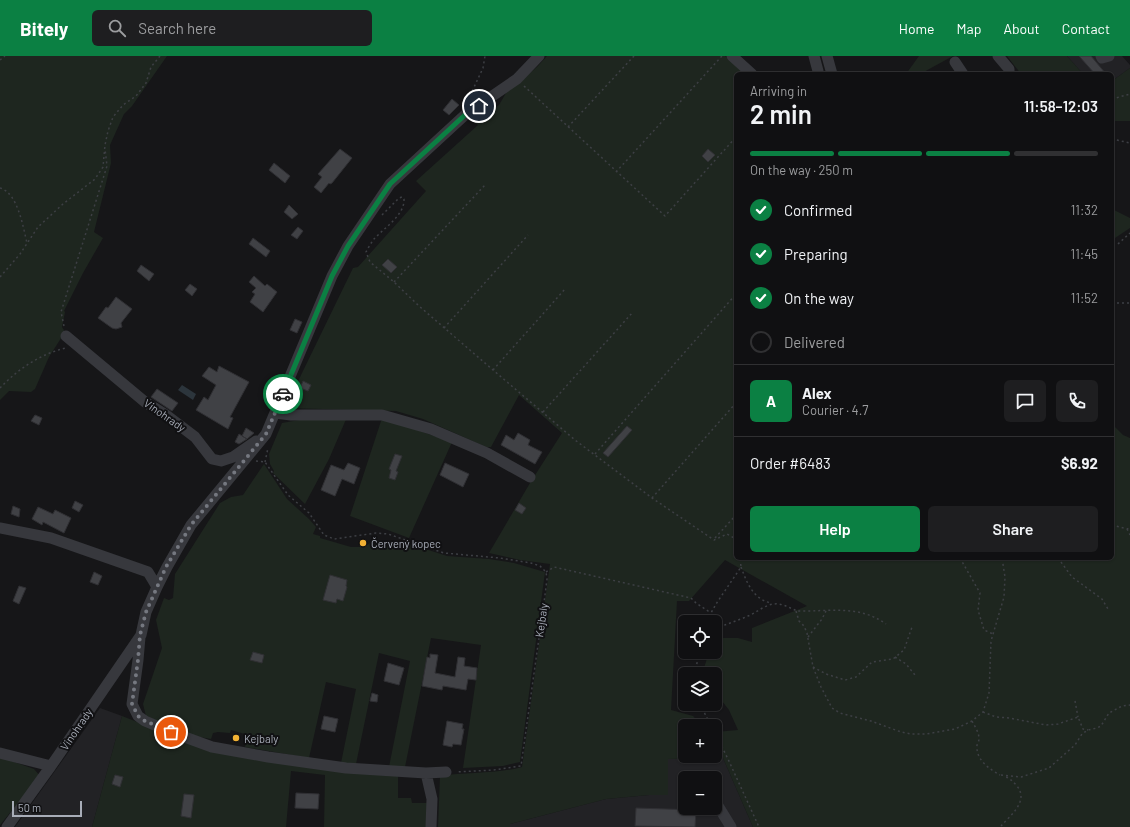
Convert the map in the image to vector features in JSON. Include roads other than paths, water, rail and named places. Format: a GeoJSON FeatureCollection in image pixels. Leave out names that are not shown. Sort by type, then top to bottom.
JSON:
{"type":"FeatureCollection","features":[{"type":"Feature","properties":{"kind":"street","name":"Vinohrady"},"geometry":{"type":"LineString","coordinates":[[7,827],[51,766],[140,635],[146,612],[166,567],[191,525],[266,434],[332,276],[348,246],[390,184],[466,114],[517,79],[539,56]]}},
{"type":"Feature","properties":{"kind":"street"},"geometry":{"type":"LineString","coordinates":[[732,56],[750,72]]}},
{"type":"Feature","properties":{"kind":"street"},"geometry":{"type":"LineString","coordinates":[[814,56],[818,72]]}},
{"type":"Feature","properties":{"kind":"street"},"geometry":{"type":"LineString","coordinates":[[827,56],[831,72]]}},
{"type":"Feature","properties":{"kind":"street"},"geometry":{"type":"LineString","coordinates":[[998,56],[1009,72]]}},
{"type":"Feature","properties":{"kind":"street"},"geometry":{"type":"LineString","coordinates":[[1101,56],[1102,58],[1109,56]]}},
{"type":"Feature","properties":{"kind":"street"},"geometry":{"type":"LineString","coordinates":[[955,62],[962,72]]}},
{"type":"Feature","properties":{"kind":"street","name":"Vinohrady"},"geometry":{"type":"LineString","coordinates":[[66,336],[145,402],[196,437],[212,459],[221,461],[233,457],[266,434]]}},
{"type":"Feature","properties":{"kind":"street"},"geometry":{"type":"LineString","coordinates":[[275,413],[291,415],[382,414],[431,429],[487,453],[530,477]]}},
{"type":"Feature","properties":{"kind":"street"},"geometry":{"type":"LineString","coordinates":[[0,528],[52,538],[148,572],[157,587]]}},
{"type":"Feature","properties":{"kind":"street"},"geometry":{"type":"LineString","coordinates":[[140,635],[132,704],[138,716],[145,721],[171,732],[212,746],[268,757],[346,768],[426,774],[446,772]]}},
{"type":"Feature","properties":{"kind":"street"},"geometry":{"type":"LineString","coordinates":[[0,753],[51,766]]}},
{"type":"Feature","properties":{"kind":"street"},"geometry":{"type":"LineString","coordinates":[[426,774],[432,799],[431,827]]}},
{"type":"Feature","properties":{"kind":"street"},"geometry":{"type":"LineString","coordinates":[[722,812],[731,827]]}},
{"type":"Feature","properties":{"kind":"place","name":"Červený kopec"},"geometry":{"type":"Point","coordinates":[363,543]}},
{"type":"Feature","properties":{"kind":"place","name":"Kejbaly"},"geometry":{"type":"Point","coordinates":[236,738]}}]}
